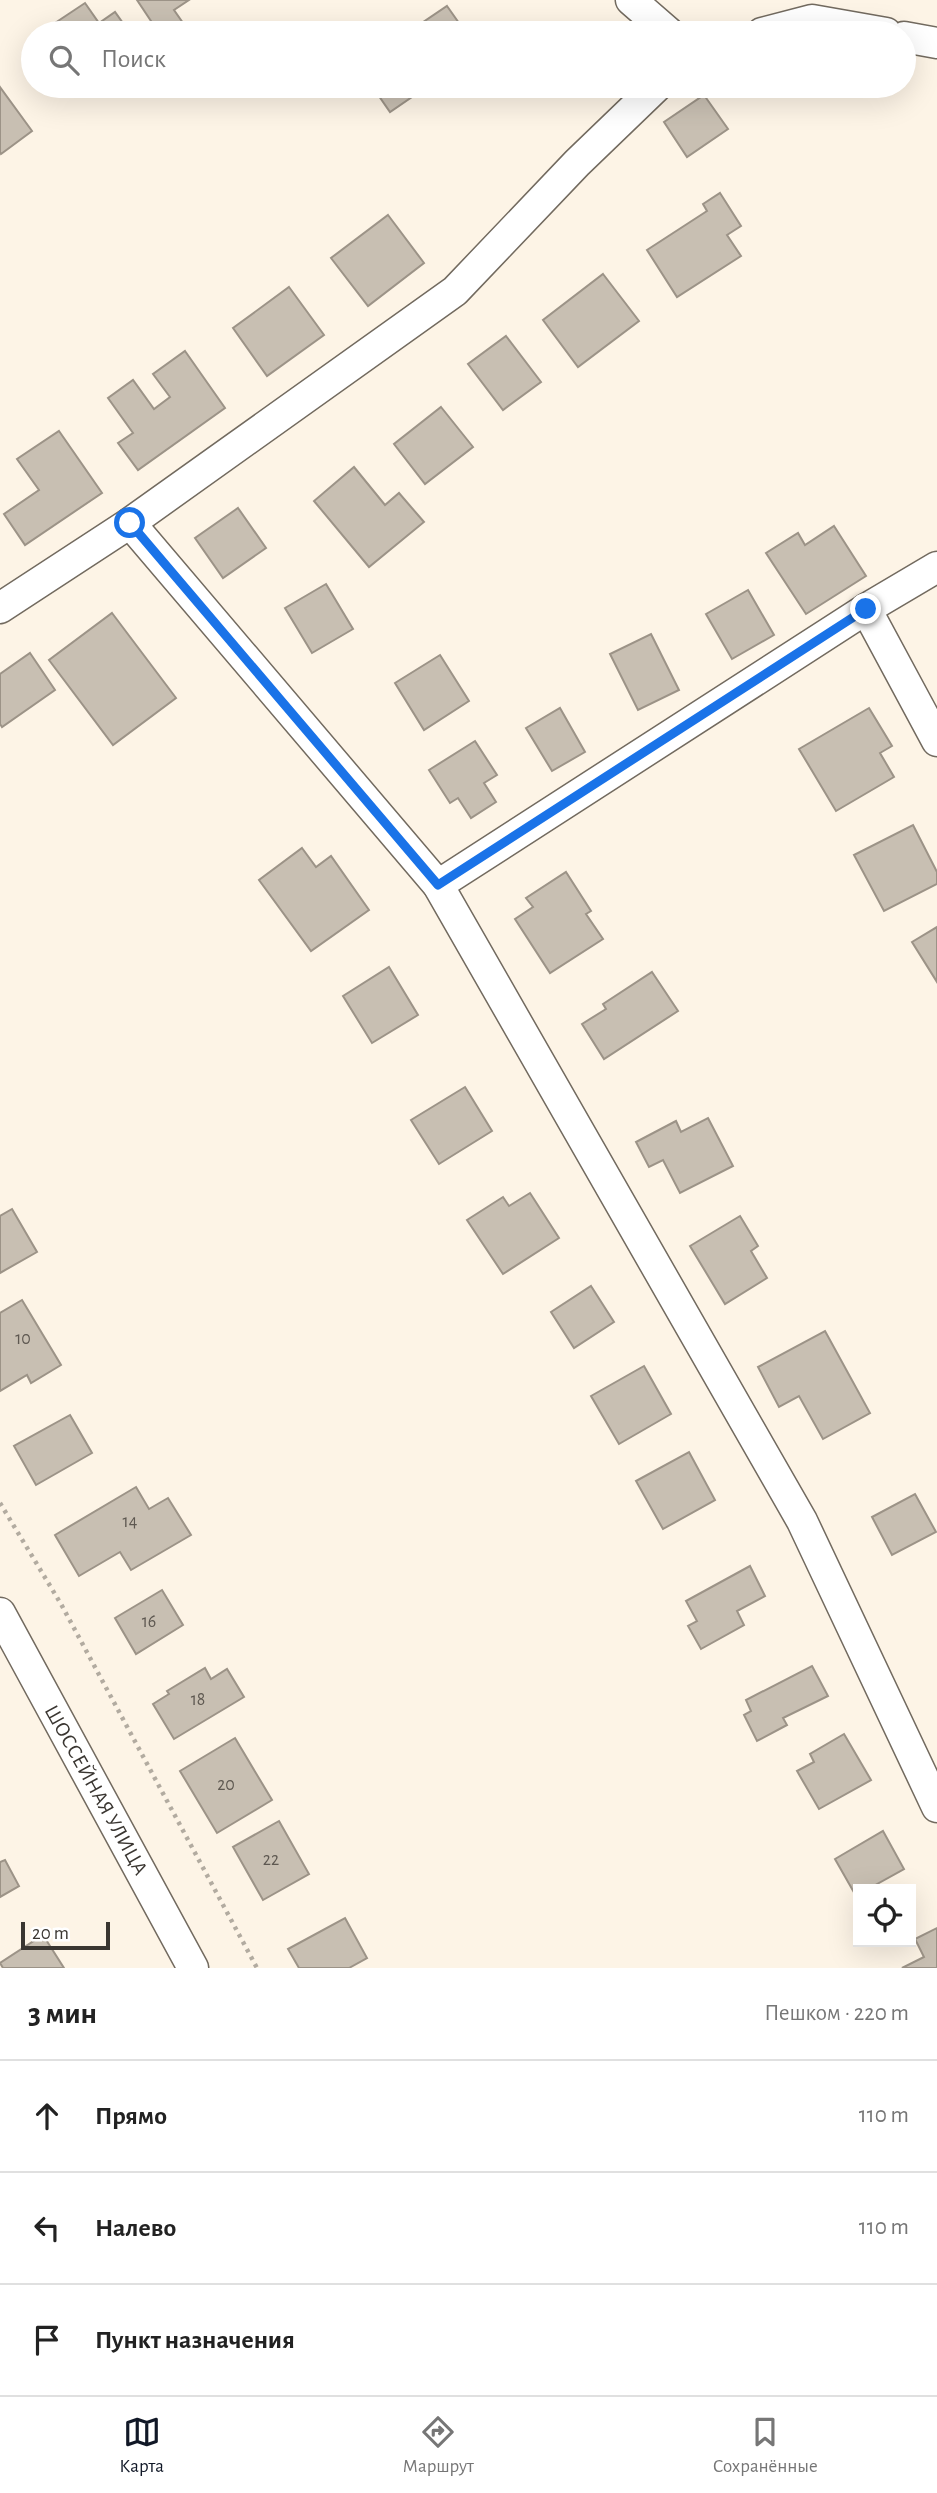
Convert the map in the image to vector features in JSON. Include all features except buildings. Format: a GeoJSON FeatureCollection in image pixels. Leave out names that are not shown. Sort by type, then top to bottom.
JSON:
{"type":"FeatureCollection","features":[{"type":"Feature","properties":{"kind":"street"},"geometry":{"type":"LineString","coordinates":[[631,0],[655,21]]}},
{"type":"Feature","properties":{"kind":"street"},"geometry":{"type":"LineString","coordinates":[[916,39],[937,43]]}},
{"type":"Feature","properties":{"kind":"street"},"geometry":{"type":"LineString","coordinates":[[0,608],[130,523],[455,291],[577,163],[645,98]]}},
{"type":"Feature","properties":{"kind":"street"},"geometry":{"type":"LineString","coordinates":[[130,523],[438,885],[802,1521],[937,1807]]}},
{"type":"Feature","properties":{"kind":"street"},"geometry":{"type":"LineString","coordinates":[[438,885],[866,609],[937,567]]}},
{"type":"Feature","properties":{"kind":"street"},"geometry":{"type":"LineString","coordinates":[[866,609],[937,741]]}},
{"type":"Feature","properties":{"kind":"street","name":"ШОССЕЙНАЯ УЛИЦА"},"geometry":{"type":"LineString","coordinates":[[0,1613],[193,1968]]}},
{"type":"Feature","properties":{"kind":"path"},"geometry":{"type":"LineString","coordinates":[[0,1503],[61,1604],[257,1968]]}},
{"type":"Feature","properties":{"kind":"route"},"geometry":{"type":"LineString","coordinates":[[130,523],[438,885],[866,609]]}}]}
